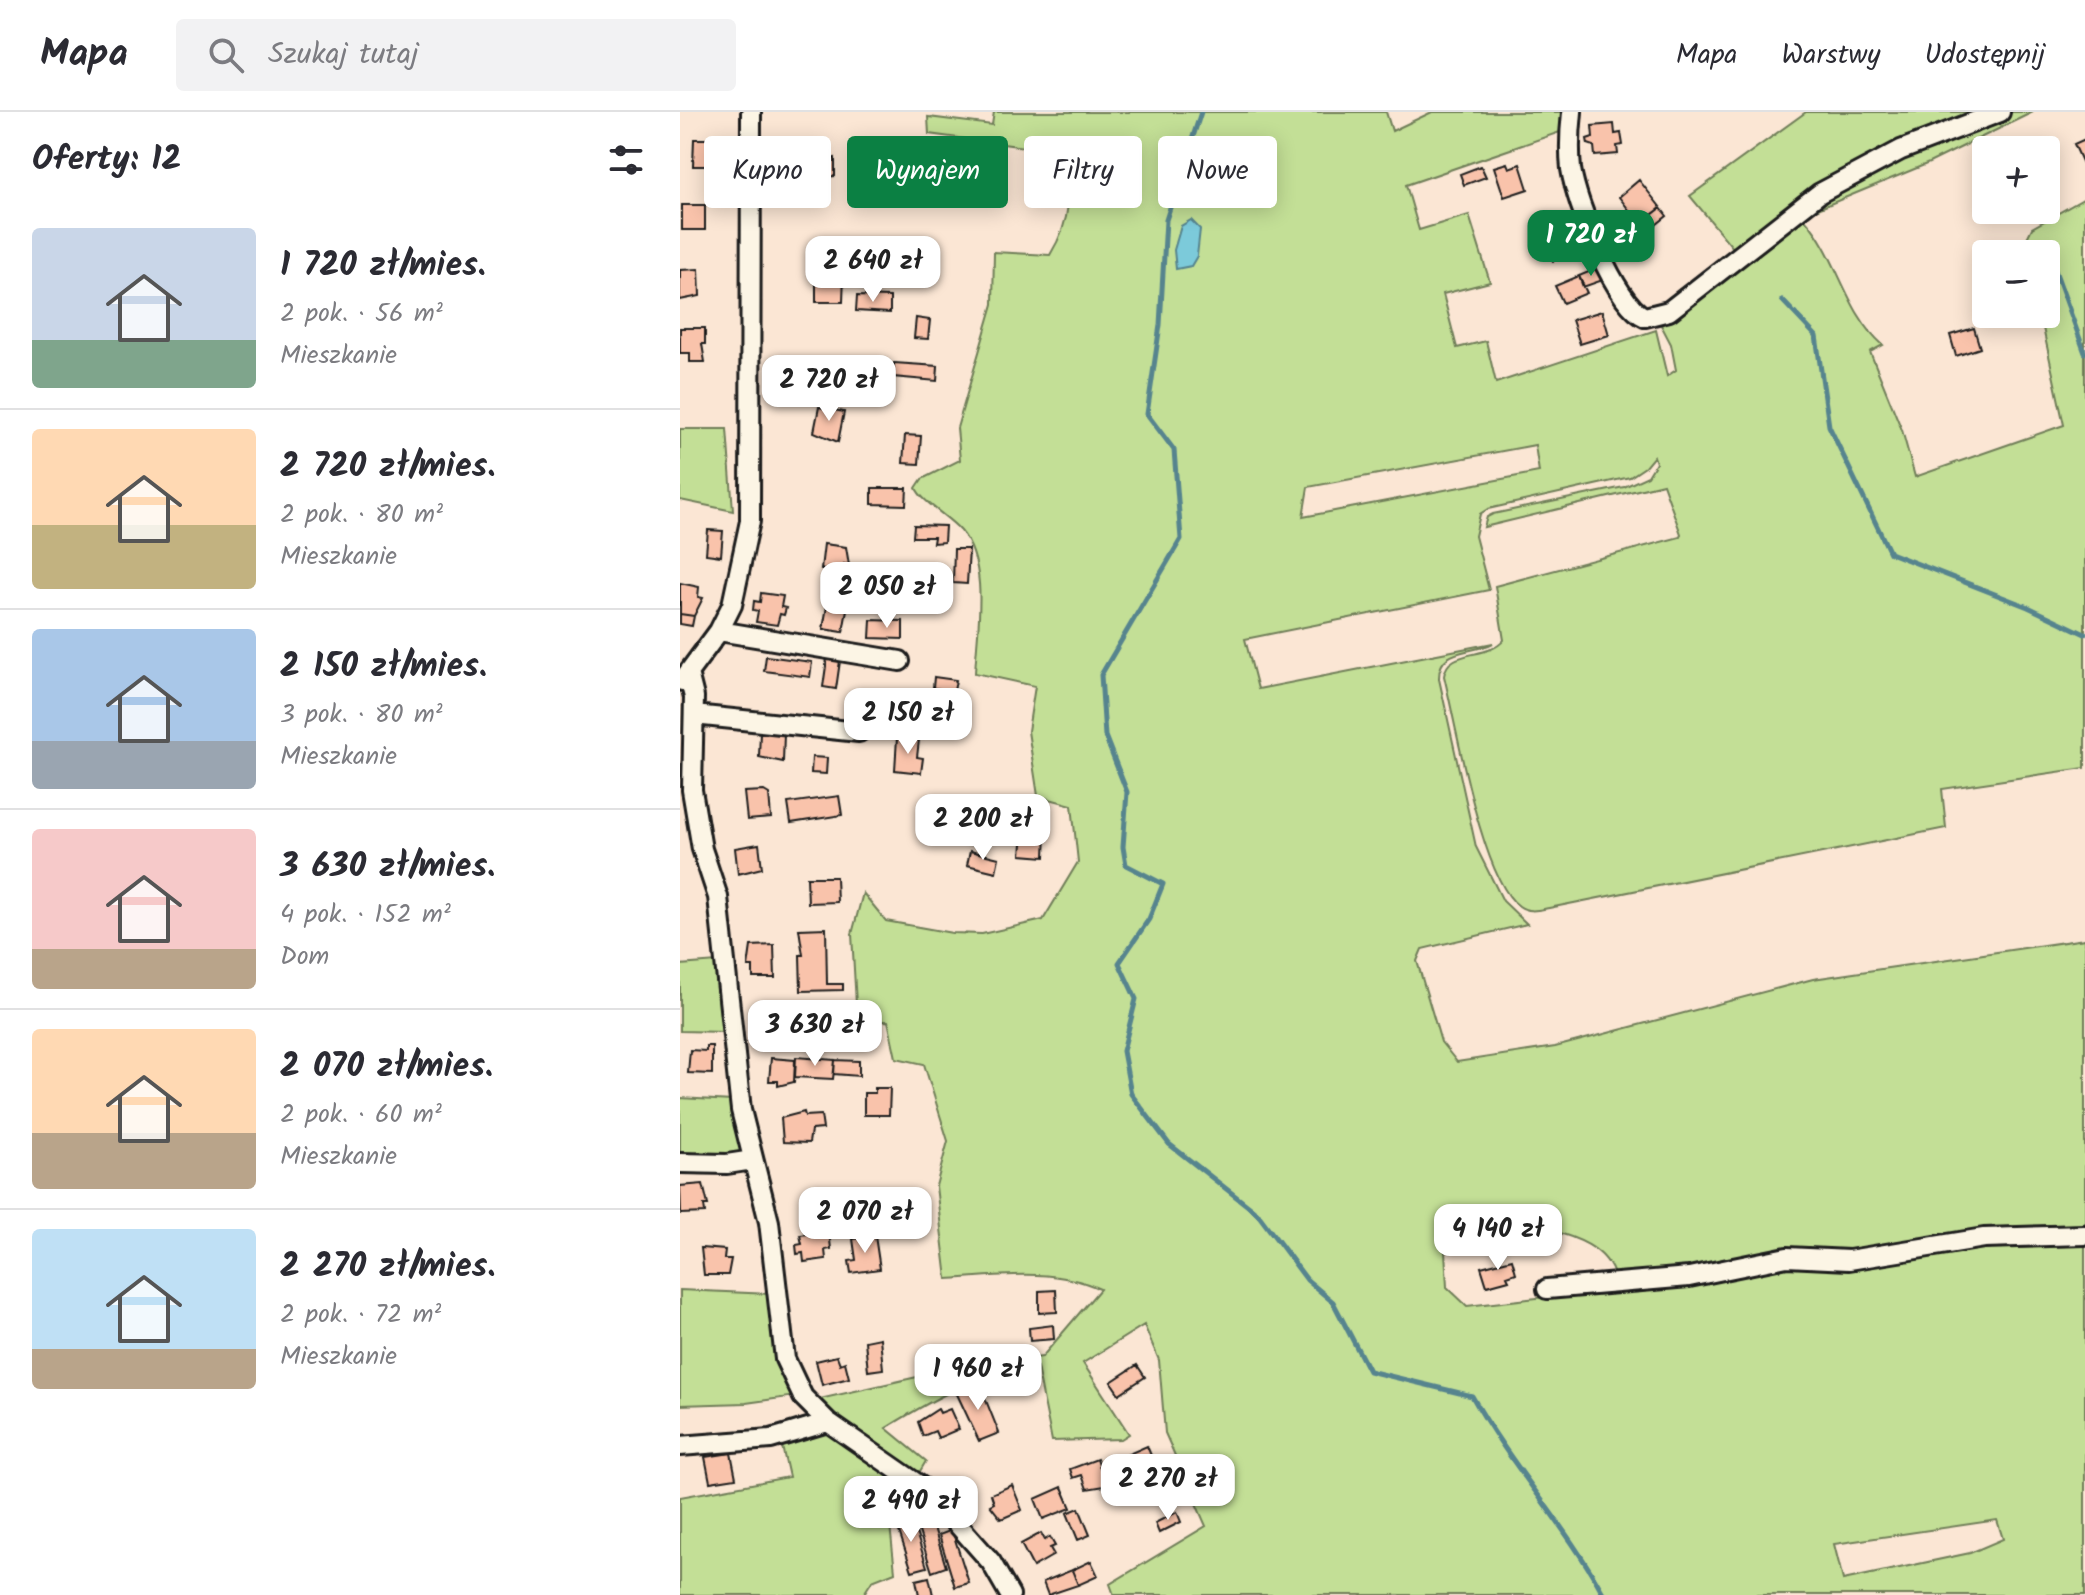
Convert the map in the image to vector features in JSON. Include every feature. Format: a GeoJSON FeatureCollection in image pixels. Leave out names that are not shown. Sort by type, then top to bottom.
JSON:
{"type":"FeatureCollection","features":[{"type":"Feature","properties":{"kind":"street"},"geometry":{"type":"LineString","coordinates":[[751,112],[750,521],[743,566],[732,605],[719,631],[684,678],[694,715],[692,790],[702,849],[718,897],[741,1110],[769,1222],[785,1359],[803,1397],[828,1422],[929,1492],[991,1562],[1010,1595]]}},
{"type":"Feature","properties":{"kind":"street"},"geometry":{"type":"LineString","coordinates":[[1572,112],[1571,167],[1577,190],[1619,290],[1631,309],[1645,317],[1669,311],[1799,207],[1856,172],[2000,112]]}},
{"type":"Feature","properties":{"kind":"street"},"geometry":{"type":"LineString","coordinates":[[719,631],[900,661]]}},
{"type":"Feature","properties":{"kind":"street"},"geometry":{"type":"LineString","coordinates":[[694,715],[859,732]]}},
{"type":"Feature","properties":{"kind":"street"},"geometry":{"type":"LineString","coordinates":[[680,1163],[727,1164],[753,1160]]}},
{"type":"Feature","properties":{"kind":"street"},"geometry":{"type":"LineString","coordinates":[[1547,1289],[1689,1277],[1787,1257],[1859,1260],[1984,1238],[2085,1235]]}},
{"type":"Feature","properties":{"kind":"street"},"geometry":{"type":"LineString","coordinates":[[680,1446],[771,1439],[828,1422]]}},
{"type":"Feature","properties":{"kind":"green space"},"geometry":{"type":"Polygon","coordinates":[[[994,112],[1386,112],[1392,131],[1432,112],[1569,112],[1563,131],[1406,185],[1419,230],[1469,215],[1490,282],[1443,294],[1457,348],[1486,341],[1496,383],[1656,330],[1667,376],[1676,370],[1671,344],[1660,323],[1794,220],[1805,219],[1826,250],[1860,317],[1883,345],[1870,352],[1902,430],[1915,477],[2064,425],[2043,328],[2060,328],[2060,240],[2026,240],[2032,228],[2039,224],[2060,224],[2060,212],[2085,198],[2085,768],[1942,789],[1946,828],[1541,910],[1519,906],[1506,891],[1482,835],[1444,676],[1447,667],[1452,661],[1488,650],[1504,640],[1495,586],[1680,537],[1681,534],[1663,484],[1484,527],[1487,517],[1624,487],[1648,476],[1656,463],[1654,456],[1630,477],[1488,509],[1480,514],[1475,536],[1489,590],[1245,639],[1258,689],[1493,643],[1450,657],[1440,669],[1439,679],[1476,847],[1503,901],[1527,924],[1422,949],[1417,961],[1441,1042],[1457,1062],[1555,1047],[1813,979],[2085,939],[2085,1595],[1114,1595],[1110,1584],[1206,1526],[1165,1433],[1159,1360],[1144,1325],[1083,1363],[1129,1434],[1121,1439],[1052,1441],[1037,1367],[1014,1371],[958,1388],[886,1428],[926,1461],[916,1478],[836,1421],[815,1400],[948,1370],[1042,1357],[1100,1289],[1083,1282],[1045,1275],[947,1279],[936,1186],[948,1141],[924,1064],[896,1058],[888,1021],[857,1022],[852,934],[863,893],[886,921],[952,933],[982,934],[1043,920],[1078,862],[1072,805],[1038,796],[1028,731],[1035,686],[975,673],[980,599],[976,562],[961,531],[924,499],[916,488],[922,479],[960,460],[957,428],[993,304],[994,252],[1050,255],[1063,229],[1068,208],[1142,208],[1142,136],[1024,136],[1024,147],[1008,145],[1008,136],[929,134],[928,117],[992,125],[994,112]],[[1535,445],[1308,487],[1303,517],[1539,472],[1535,445]],[[1546,1229],[1444,1232],[1447,1287],[1467,1306],[1616,1289],[1709,1269],[1615,1278],[1605,1258],[1597,1251],[1578,1240],[1546,1229]],[[1997,1520],[1834,1544],[1843,1580],[1970,1553],[2003,1539],[1997,1520]]]}},
{"type":"Feature","properties":{"kind":"green space"},"geometry":{"type":"Polygon","coordinates":[[[1806,112],[2033,112],[1984,136],[1972,136],[1972,142],[1929,163],[1813,211],[1803,199],[1733,248],[1690,196],[1806,112]]]}},
{"type":"Feature","properties":{"kind":"green space"},"geometry":{"type":"Polygon","coordinates":[[[680,429],[727,429],[733,511],[680,500],[680,429]]]}},
{"type":"Feature","properties":{"kind":"green space"},"geometry":{"type":"Polygon","coordinates":[[[717,962],[726,1032],[680,1031],[680,965],[717,962]]]}},
{"type":"Feature","properties":{"kind":"green space"},"geometry":{"type":"Polygon","coordinates":[[[680,1098],[732,1101],[741,1155],[680,1159],[680,1098]]]}},
{"type":"Feature","properties":{"kind":"green space"},"geometry":{"type":"Polygon","coordinates":[[[680,1290],[771,1294],[796,1396],[746,1403],[680,1405],[680,1290]]]}},
{"type":"Feature","properties":{"kind":"green space"},"geometry":{"type":"Polygon","coordinates":[[[832,1431],[930,1501],[889,1516],[895,1572],[872,1581],[863,1595],[680,1595],[680,1497],[789,1477],[781,1442],[832,1431]]]}},
{"type":"Feature","properties":{"kind":"water"},"geometry":{"type":"Polygon","coordinates":[[[1191,220],[1200,229],[1197,256],[1191,266],[1176,269],[1174,250],[1181,226],[1191,220]]]}},
{"type":"Feature","properties":{"kind":"building"},"geometry":{"type":"Polygon","coordinates":[[[1614,124],[1615,134],[1621,133],[1623,145],[1617,146],[1618,154],[1595,156],[1594,146],[1588,144],[1587,139],[1593,137],[1592,126],[1614,124]]]}},
{"type":"Feature","properties":{"kind":"building"},"geometry":{"type":"Polygon","coordinates":[[[694,139],[704,139],[704,166],[693,166],[694,139]]]}},
{"type":"Feature","properties":{"kind":"building"},"geometry":{"type":"Polygon","coordinates":[[[2085,139],[2085,168],[2074,144],[2085,139]]]}},
{"type":"Feature","properties":{"kind":"building"},"geometry":{"type":"Polygon","coordinates":[[[835,158],[835,176],[831,176],[831,159],[835,158]]]}},
{"type":"Feature","properties":{"kind":"building"},"geometry":{"type":"Polygon","coordinates":[[[1507,163],[1509,168],[1520,164],[1528,189],[1504,197],[1494,167],[1507,163]]]}},
{"type":"Feature","properties":{"kind":"building"},"geometry":{"type":"Polygon","coordinates":[[[1481,166],[1486,177],[1464,185],[1460,174],[1481,166]]]}},
{"type":"Feature","properties":{"kind":"building"},"geometry":{"type":"Polygon","coordinates":[[[1639,180],[1661,208],[1640,224],[1619,197],[1639,180]]]}},
{"type":"Feature","properties":{"kind":"building"},"geometry":{"type":"Polygon","coordinates":[[[682,205],[704,205],[705,230],[682,230],[682,205]]]}},
{"type":"Feature","properties":{"kind":"building"},"geometry":{"type":"Polygon","coordinates":[[[1661,208],[1667,216],[1647,232],[1640,224],[1661,208]]]}},
{"type":"Feature","properties":{"kind":"building"},"geometry":{"type":"Polygon","coordinates":[[[1569,226],[1584,247],[1553,261],[1542,239],[1569,226]]]}},
{"type":"Feature","properties":{"kind":"building"},"geometry":{"type":"Polygon","coordinates":[[[1598,268],[1603,280],[1583,287],[1579,276],[1598,268]]]}},
{"type":"Feature","properties":{"kind":"building"},"geometry":{"type":"Polygon","coordinates":[[[699,269],[700,296],[680,300],[680,270],[699,269]]]}},
{"type":"Feature","properties":{"kind":"building"},"geometry":{"type":"Polygon","coordinates":[[[816,274],[844,274],[843,302],[816,302],[816,274]]]}},
{"type":"Feature","properties":{"kind":"building"},"geometry":{"type":"Polygon","coordinates":[[[1579,276],[1587,293],[1563,303],[1555,286],[1579,276]]]}},
{"type":"Feature","properties":{"kind":"building"},"geometry":{"type":"Polygon","coordinates":[[[857,296],[890,297],[890,313],[856,311],[857,296]]]}},
{"type":"Feature","properties":{"kind":"building"},"geometry":{"type":"Polygon","coordinates":[[[1602,311],[1609,335],[1580,344],[1572,320],[1602,311]]]}},
{"type":"Feature","properties":{"kind":"building"},"geometry":{"type":"Polygon","coordinates":[[[916,318],[930,320],[928,339],[914,338],[916,318]]]}},
{"type":"Feature","properties":{"kind":"building"},"geometry":{"type":"Polygon","coordinates":[[[680,328],[705,328],[705,344],[702,344],[705,362],[690,362],[690,353],[680,353],[680,328]]]}},
{"type":"Feature","properties":{"kind":"building"},"geometry":{"type":"Polygon","coordinates":[[[1974,328],[1980,348],[1956,356],[1950,335],[1974,328]]]}},
{"type":"Feature","properties":{"kind":"building"},"geometry":{"type":"Polygon","coordinates":[[[894,363],[938,366],[937,381],[893,377],[894,363]]]}},
{"type":"Feature","properties":{"kind":"building"},"geometry":{"type":"Polygon","coordinates":[[[819,407],[844,412],[838,442],[814,432],[819,407]]]}},
{"type":"Feature","properties":{"kind":"building"},"geometry":{"type":"Polygon","coordinates":[[[905,435],[921,436],[919,464],[903,463],[905,435]]]}},
{"type":"Feature","properties":{"kind":"building"},"geometry":{"type":"Polygon","coordinates":[[[872,488],[907,488],[906,505],[872,504],[872,488]]]}},
{"type":"Feature","properties":{"kind":"building"},"geometry":{"type":"Polygon","coordinates":[[[914,525],[945,526],[944,542],[933,543],[934,537],[913,537],[914,525]]]}},
{"type":"Feature","properties":{"kind":"building"},"geometry":{"type":"Polygon","coordinates":[[[708,530],[723,531],[721,556],[706,554],[708,530]]]}},
{"type":"Feature","properties":{"kind":"building"},"geometry":{"type":"Polygon","coordinates":[[[824,544],[846,547],[849,565],[844,564],[843,572],[821,569],[824,544]]]}},
{"type":"Feature","properties":{"kind":"building"},"geometry":{"type":"Polygon","coordinates":[[[954,549],[969,549],[967,584],[953,583],[954,549]]]}},
{"type":"Feature","properties":{"kind":"building"},"geometry":{"type":"Polygon","coordinates":[[[928,563],[929,576],[894,577],[894,564],[928,563]]]}},
{"type":"Feature","properties":{"kind":"building"},"geometry":{"type":"Polygon","coordinates":[[[680,583],[699,587],[698,597],[703,598],[694,616],[680,614],[680,583]]]}},
{"type":"Feature","properties":{"kind":"building"},"geometry":{"type":"Polygon","coordinates":[[[761,593],[783,596],[781,607],[786,608],[784,615],[780,614],[777,625],[756,622],[758,611],[753,610],[754,601],[760,602],[761,593]]]}},
{"type":"Feature","properties":{"kind":"building"},"geometry":{"type":"Polygon","coordinates":[[[829,595],[849,598],[843,632],[823,629],[829,595]]]}},
{"type":"Feature","properties":{"kind":"building"},"geometry":{"type":"Polygon","coordinates":[[[680,614],[694,616],[692,626],[680,624],[680,614]]]}},
{"type":"Feature","properties":{"kind":"building"},"geometry":{"type":"Polygon","coordinates":[[[871,620],[903,621],[903,639],[870,638],[871,620]]]}},
{"type":"Feature","properties":{"kind":"building"},"geometry":{"type":"Polygon","coordinates":[[[828,652],[841,654],[836,689],[823,687],[828,652]]]}},
{"type":"Feature","properties":{"kind":"building"},"geometry":{"type":"Polygon","coordinates":[[[766,656],[812,662],[810,677],[764,671],[766,656]]]}},
{"type":"Feature","properties":{"kind":"building"},"geometry":{"type":"Polygon","coordinates":[[[934,677],[956,680],[954,691],[933,688],[934,677]]]}},
{"type":"Feature","properties":{"kind":"building"},"geometry":{"type":"Polygon","coordinates":[[[908,692],[923,697],[921,720],[894,718],[895,694],[908,696],[908,692]]]}},
{"type":"Feature","properties":{"kind":"building"},"geometry":{"type":"Polygon","coordinates":[[[760,732],[784,733],[783,762],[759,757],[760,732]]]}},
{"type":"Feature","properties":{"kind":"building"},"geometry":{"type":"Polygon","coordinates":[[[897,738],[919,740],[917,757],[923,758],[921,773],[895,770],[897,738]]]}},
{"type":"Feature","properties":{"kind":"building"},"geometry":{"type":"Polygon","coordinates":[[[812,757],[827,758],[826,774],[811,773],[812,757]]]}},
{"type":"Feature","properties":{"kind":"building"},"geometry":{"type":"Polygon","coordinates":[[[764,791],[769,794],[771,818],[747,820],[744,792],[764,791]]]}},
{"type":"Feature","properties":{"kind":"building"},"geometry":{"type":"Polygon","coordinates":[[[839,796],[842,815],[791,823],[788,803],[839,796]]]}},
{"type":"Feature","properties":{"kind":"building"},"geometry":{"type":"Polygon","coordinates":[[[936,819],[957,821],[954,843],[940,841],[940,834],[934,833],[936,819]]]}},
{"type":"Feature","properties":{"kind":"building"},"geometry":{"type":"Polygon","coordinates":[[[957,822],[967,824],[965,838],[955,836],[957,822]]]}},
{"type":"Feature","properties":{"kind":"building"},"geometry":{"type":"Polygon","coordinates":[[[1023,832],[1046,833],[1045,857],[1021,855],[1023,832]]]}},
{"type":"Feature","properties":{"kind":"building"},"geometry":{"type":"Polygon","coordinates":[[[759,844],[762,868],[738,874],[735,848],[759,844]]]}},
{"type":"Feature","properties":{"kind":"building"},"geometry":{"type":"Polygon","coordinates":[[[970,851],[999,858],[996,872],[967,865],[970,851]]]}},
{"type":"Feature","properties":{"kind":"building"},"geometry":{"type":"Polygon","coordinates":[[[807,877],[836,877],[837,902],[808,903],[807,877]]]}},
{"type":"Feature","properties":{"kind":"building"},"geometry":{"type":"Polygon","coordinates":[[[826,928],[827,984],[843,984],[843,990],[801,991],[800,955],[803,955],[799,929],[826,928]]]}},
{"type":"Feature","properties":{"kind":"building"},"geometry":{"type":"Polygon","coordinates":[[[774,945],[775,978],[753,978],[753,967],[748,967],[751,946],[774,945]]]}},
{"type":"Feature","properties":{"kind":"building"},"geometry":{"type":"Polygon","coordinates":[[[706,1046],[712,1046],[712,1074],[688,1073],[690,1050],[706,1051],[706,1046]]]}},
{"type":"Feature","properties":{"kind":"building"},"geometry":{"type":"Polygon","coordinates":[[[796,1057],[835,1060],[833,1079],[795,1077],[796,1057]]]}},
{"type":"Feature","properties":{"kind":"building"},"geometry":{"type":"Polygon","coordinates":[[[771,1058],[795,1060],[794,1082],[778,1086],[778,1081],[769,1081],[771,1058]]]}},
{"type":"Feature","properties":{"kind":"building"},"geometry":{"type":"Polygon","coordinates":[[[835,1060],[859,1061],[859,1076],[834,1074],[835,1060]]]}},
{"type":"Feature","properties":{"kind":"building"},"geometry":{"type":"Polygon","coordinates":[[[875,1088],[890,1088],[889,1115],[864,1115],[864,1093],[875,1093],[875,1088]]]}},
{"type":"Feature","properties":{"kind":"building"},"geometry":{"type":"Polygon","coordinates":[[[804,1112],[805,1116],[821,1115],[823,1129],[811,1130],[809,1143],[783,1142],[781,1118],[804,1112]]]}},
{"type":"Feature","properties":{"kind":"building"},"geometry":{"type":"Polygon","coordinates":[[[703,1184],[708,1205],[704,1205],[705,1213],[681,1214],[680,1186],[703,1184]]]}},
{"type":"Feature","properties":{"kind":"building"},"geometry":{"type":"Polygon","coordinates":[[[829,1231],[831,1249],[825,1250],[826,1259],[804,1262],[803,1253],[797,1254],[796,1245],[802,1244],[800,1235],[829,1231]]]}},
{"type":"Feature","properties":{"kind":"building"},"geometry":{"type":"Polygon","coordinates":[[[875,1236],[880,1269],[851,1273],[849,1261],[856,1260],[853,1239],[875,1236]]]}},
{"type":"Feature","properties":{"kind":"building"},"geometry":{"type":"Polygon","coordinates":[[[701,1248],[725,1250],[724,1259],[731,1259],[728,1275],[704,1275],[701,1248]]]}},
{"type":"Feature","properties":{"kind":"building"},"geometry":{"type":"Polygon","coordinates":[[[1512,1259],[1516,1273],[1507,1276],[1509,1280],[1487,1286],[1481,1267],[1512,1259]]]}},
{"type":"Feature","properties":{"kind":"building"},"geometry":{"type":"Polygon","coordinates":[[[1056,1290],[1057,1312],[1039,1313],[1039,1291],[1056,1290]]]}},
{"type":"Feature","properties":{"kind":"building"},"geometry":{"type":"Polygon","coordinates":[[[1053,1325],[1054,1339],[1030,1341],[1029,1328],[1053,1325]]]}},
{"type":"Feature","properties":{"kind":"building"},"geometry":{"type":"Polygon","coordinates":[[[880,1338],[883,1369],[868,1371],[865,1341],[880,1338]]]}},
{"type":"Feature","properties":{"kind":"building"},"geometry":{"type":"Polygon","coordinates":[[[837,1356],[840,1364],[845,1362],[849,1378],[822,1385],[816,1361],[837,1356]]]}},
{"type":"Feature","properties":{"kind":"building"},"geometry":{"type":"Polygon","coordinates":[[[1137,1365],[1145,1377],[1119,1394],[1111,1382],[1137,1365]]]}},
{"type":"Feature","properties":{"kind":"building"},"geometry":{"type":"Polygon","coordinates":[[[979,1383],[999,1433],[979,1441],[956,1392],[979,1383]]]}},
{"type":"Feature","properties":{"kind":"building"},"geometry":{"type":"Polygon","coordinates":[[[938,1409],[940,1413],[950,1409],[959,1429],[938,1438],[935,1431],[923,1436],[918,1422],[938,1409]]]}},
{"type":"Feature","properties":{"kind":"building"},"geometry":{"type":"Polygon","coordinates":[[[1147,1446],[1155,1465],[1132,1475],[1124,1456],[1147,1446]]]}},
{"type":"Feature","properties":{"kind":"building"},"geometry":{"type":"Polygon","coordinates":[[[731,1453],[736,1478],[710,1482],[705,1457],[731,1453]]]}},
{"type":"Feature","properties":{"kind":"building"},"geometry":{"type":"Polygon","coordinates":[[[1097,1459],[1100,1468],[1105,1467],[1111,1485],[1087,1489],[1082,1475],[1073,1478],[1070,1469],[1097,1459]]]}},
{"type":"Feature","properties":{"kind":"building"},"geometry":{"type":"Polygon","coordinates":[[[1012,1485],[1022,1510],[1001,1519],[990,1505],[994,1503],[991,1494],[1012,1485]]]}},
{"type":"Feature","properties":{"kind":"building"},"geometry":{"type":"Polygon","coordinates":[[[1062,1487],[1071,1508],[1043,1519],[1035,1499],[1062,1487]]]}},
{"type":"Feature","properties":{"kind":"building"},"geometry":{"type":"Polygon","coordinates":[[[1079,1508],[1090,1535],[1078,1540],[1067,1513],[1079,1508]]]}},
{"type":"Feature","properties":{"kind":"building"},"geometry":{"type":"Polygon","coordinates":[[[929,1511],[946,1567],[932,1572],[914,1516],[929,1511]]]}},
{"type":"Feature","properties":{"kind":"building"},"geometry":{"type":"Polygon","coordinates":[[[1177,1512],[1181,1522],[1159,1533],[1155,1523],[1177,1512]]]}},
{"type":"Feature","properties":{"kind":"building"},"geometry":{"type":"Polygon","coordinates":[[[911,1517],[927,1567],[912,1571],[896,1522],[911,1517]]]}},
{"type":"Feature","properties":{"kind":"building"},"geometry":{"type":"Polygon","coordinates":[[[952,1530],[969,1583],[955,1587],[939,1535],[952,1530]]]}},
{"type":"Feature","properties":{"kind":"building"},"geometry":{"type":"Polygon","coordinates":[[[1041,1533],[1045,1540],[1050,1537],[1055,1546],[1050,1548],[1054,1555],[1033,1567],[1021,1544],[1041,1533]]]}},
{"type":"Feature","properties":{"kind":"building"},"geometry":{"type":"Polygon","coordinates":[[[1091,1561],[1098,1576],[1078,1585],[1072,1570],[1091,1561]]]}},
{"type":"Feature","properties":{"kind":"building"},"geometry":{"type":"Polygon","coordinates":[[[1072,1570],[1078,1585],[1048,1595],[1043,1582],[1072,1570]]]}},
{"type":"Feature","properties":{"kind":"building"},"geometry":{"type":"Polygon","coordinates":[[[929,1577],[933,1595],[919,1595],[916,1580],[929,1577]]]}},
{"type":"Feature","properties":{"kind":"waterway"},"geometry":{"type":"LineString","coordinates":[[1201,112],[1166,220],[1160,325],[1147,414],[1174,450],[1181,539],[1101,675],[1105,736],[1127,792],[1123,847],[1126,865],[1163,884],[1149,919],[1119,963],[1136,999],[1123,1051],[1131,1094],[1169,1144],[1257,1213],[1307,1280],[1333,1302],[1369,1371],[1472,1396],[1604,1595]]}},
{"type":"Feature","properties":{"kind":"waterway"},"geometry":{"type":"LineString","coordinates":[[2060,284],[2085,353]]}},
{"type":"Feature","properties":{"kind":"waterway"},"geometry":{"type":"LineString","coordinates":[[1782,300],[1816,336],[1829,426],[1890,553],[2028,607],[2085,634]]}}]}
